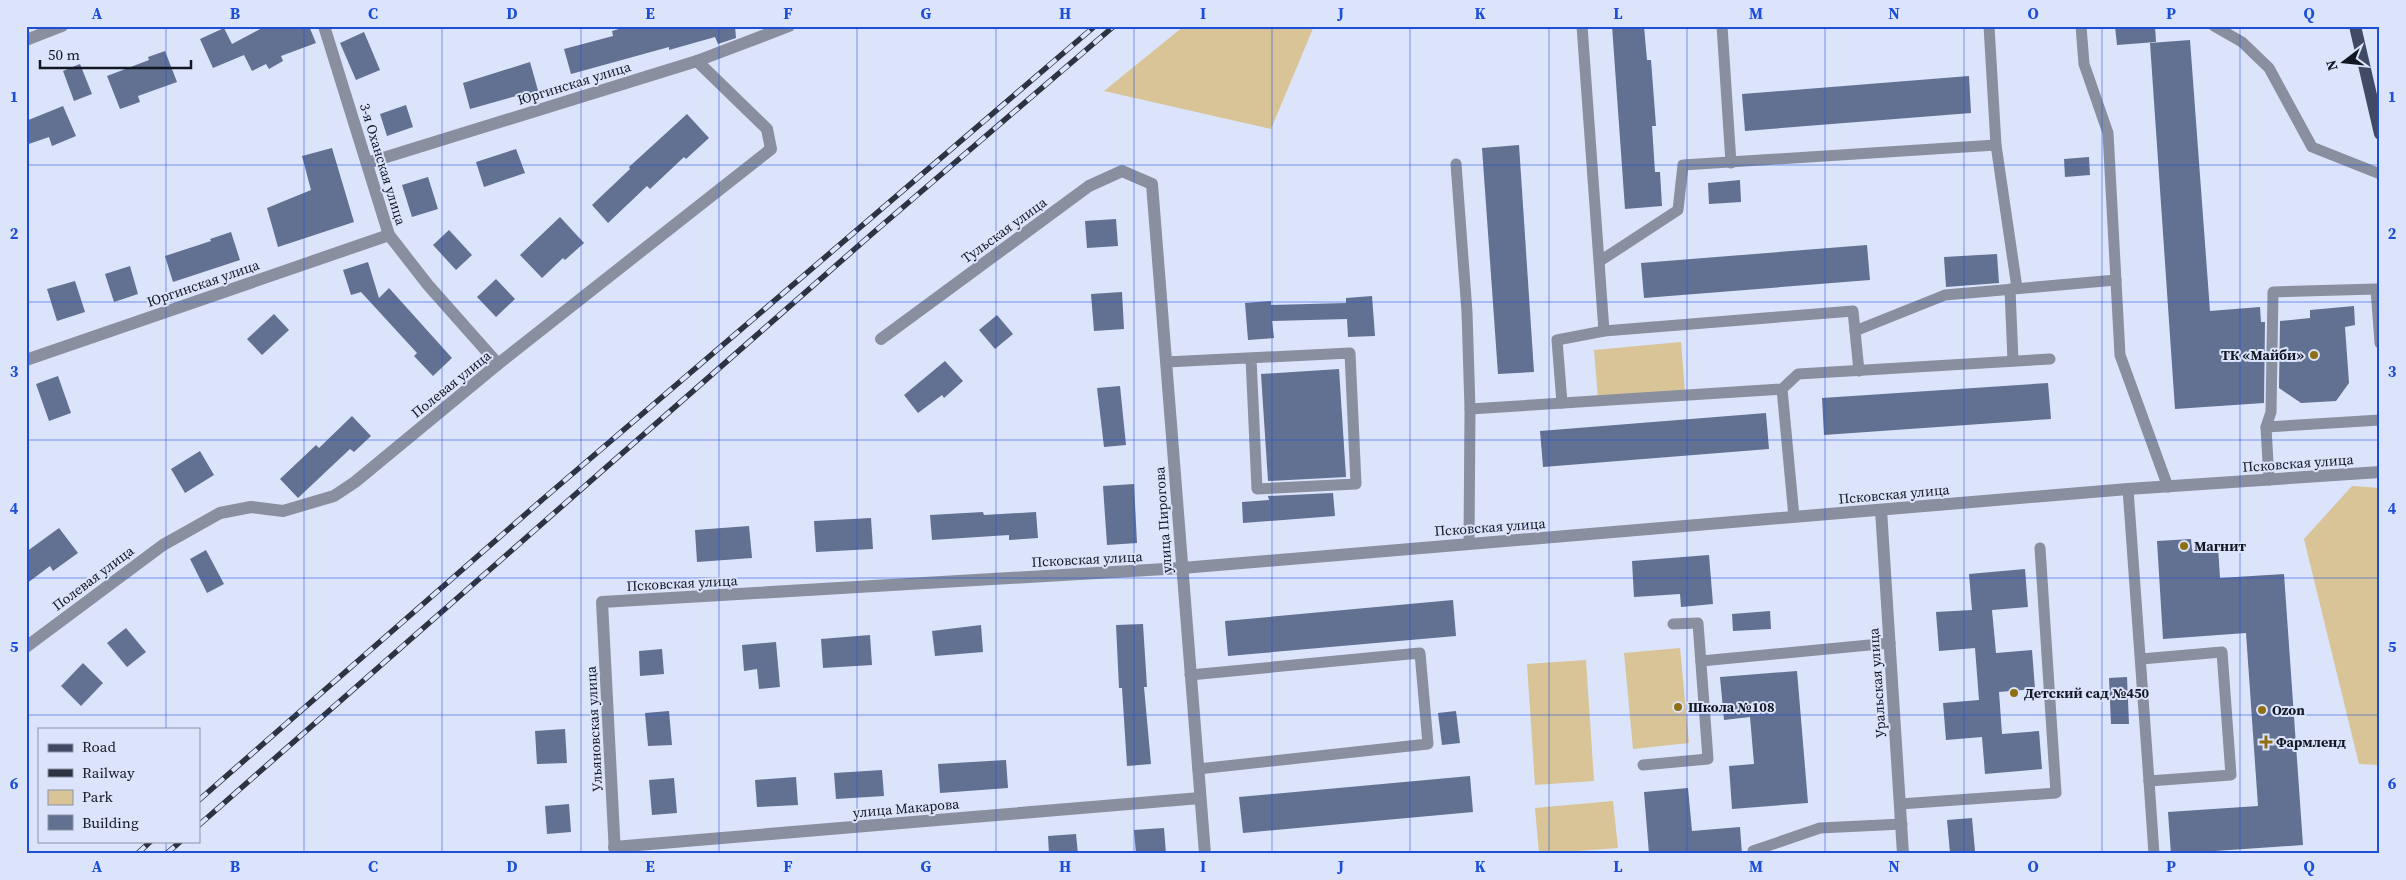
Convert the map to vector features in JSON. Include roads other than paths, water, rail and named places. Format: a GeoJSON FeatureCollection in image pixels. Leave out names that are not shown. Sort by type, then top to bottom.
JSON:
{"type":"FeatureCollection","features":[{"type":"Feature","properties":{"kind":"main road"},"geometry":{"type":"LineString","coordinates":[[2355,26],[2380,134]]}},
{"type":"Feature","properties":{"kind":"street"},"geometry":{"type":"LineString","coordinates":[[26,40],[62,26]]}},
{"type":"Feature","properties":{"kind":"street","name":"3-я Оханская улица"},"geometry":{"type":"LineString","coordinates":[[324,26],[389,235],[428,285],[498,364]]}},
{"type":"Feature","properties":{"kind":"street","name":"Юргинская улица"},"geometry":{"type":"LineString","coordinates":[[367,163],[697,61],[788,26]]}},
{"type":"Feature","properties":{"kind":"street","name":"Полевая улица"},"geometry":{"type":"LineString","coordinates":[[26,647],[163,545],[220,513],[251,507],[283,511],[334,496],[355,482],[498,364],[771,150],[767,129],[697,61]]}},
{"type":"Feature","properties":{"kind":"street","name":"Тульская улица"},"geometry":{"type":"LineString","coordinates":[[882,339],[1089,186],[1122,171],[1152,184]]}},
{"type":"Feature","properties":{"kind":"street","name":"улица Пирогова"},"geometry":{"type":"LineString","coordinates":[[1152,184],[1205,854]]}},
{"type":"Feature","properties":{"kind":"street","name":"Юргинская улица"},"geometry":{"type":"LineString","coordinates":[[26,360],[389,235]]}},
{"type":"Feature","properties":{"kind":"street","name":"Псковская улица"},"geometry":{"type":"LineString","coordinates":[[602,602],[1182,568],[2128,489],[2380,472]]}},
{"type":"Feature","properties":{"kind":"street","name":"Уральская улица"},"geometry":{"type":"LineString","coordinates":[[1881,510],[1904,854]]}},
{"type":"Feature","properties":{"kind":"street","name":"Ульяновская улица"},"geometry":{"type":"LineString","coordinates":[[602,602],[615,851]]}},
{"type":"Feature","properties":{"kind":"street","name":"улица Макарова"},"geometry":{"type":"LineString","coordinates":[[615,851],[1200,798]]}},
{"type":"Feature","properties":{"kind":"lane"},"geometry":{"type":"LineString","coordinates":[[1582,26],[1604,331]]}},
{"type":"Feature","properties":{"kind":"lane"},"geometry":{"type":"LineString","coordinates":[[1722,26],[1732,162]]}},
{"type":"Feature","properties":{"kind":"lane"},"geometry":{"type":"LineString","coordinates":[[1989,26],[1996,146],[2014,289],[2013,361]]}},
{"type":"Feature","properties":{"kind":"lane"},"geometry":{"type":"LineString","coordinates":[[2081,26],[2084,64],[2108,134],[2120,354],[2168,487]]}},
{"type":"Feature","properties":{"kind":"lane"},"geometry":{"type":"LineString","coordinates":[[2214,26],[2242,42],[2269,68],[2312,147],[2380,174]]}},
{"type":"Feature","properties":{"kind":"lane"},"geometry":{"type":"LineString","coordinates":[[1600,261],[1678,210],[1683,166],[1996,146]]}},
{"type":"Feature","properties":{"kind":"lane"},"geometry":{"type":"LineString","coordinates":[[1456,164],[1467,312],[1470,409],[1469,543]]}},
{"type":"Feature","properties":{"kind":"lane"},"geometry":{"type":"LineString","coordinates":[[1855,331],[1945,295],[2116,280]]}},
{"type":"Feature","properties":{"kind":"lane"},"geometry":{"type":"LineString","coordinates":[[2270,480],[2266,427],[2271,412],[2273,292],[2376,290],[2380,344]]}},
{"type":"Feature","properties":{"kind":"lane"},"geometry":{"type":"LineString","coordinates":[[1562,402],[1558,340],[1604,331],[1853,311],[1858,371]]}},
{"type":"Feature","properties":{"kind":"lane"},"geometry":{"type":"LineString","coordinates":[[1166,362],[1350,353],[1356,484],[1257,489],[1251,358]]}},
{"type":"Feature","properties":{"kind":"lane"},"geometry":{"type":"LineString","coordinates":[[1470,409],[1782,389],[1798,374],[2050,359]]}},
{"type":"Feature","properties":{"kind":"lane"},"geometry":{"type":"LineString","coordinates":[[1782,389],[1794,517]]}},
{"type":"Feature","properties":{"kind":"lane"},"geometry":{"type":"LineString","coordinates":[[2266,427],[2380,420]]}},
{"type":"Feature","properties":{"kind":"lane"},"geometry":{"type":"LineString","coordinates":[[2128,489],[2154,854]]}},
{"type":"Feature","properties":{"kind":"lane"},"geometry":{"type":"LineString","coordinates":[[1900,804],[2056,793],[2040,548]]}},
{"type":"Feature","properties":{"kind":"lane"},"geometry":{"type":"LineString","coordinates":[[1642,765],[1708,759],[1698,622],[1674,624]]}},
{"type":"Feature","properties":{"kind":"lane"},"geometry":{"type":"LineString","coordinates":[[1701,661],[1890,643]]}},
{"type":"Feature","properties":{"kind":"lane"},"geometry":{"type":"LineString","coordinates":[[2141,659],[2222,652],[2231,775],[2149,780]]}},
{"type":"Feature","properties":{"kind":"lane"},"geometry":{"type":"LineString","coordinates":[[1190,675],[1420,654],[1428,744],[1198,769]]}},
{"type":"Feature","properties":{"kind":"lane"},"geometry":{"type":"LineString","coordinates":[[1753,851],[1820,828],[1902,824]]}},
{"type":"Feature","properties":{"kind":"railway"},"geometry":{"type":"LineString","coordinates":[[200,799],[543,499],[1095,26]]}},
{"type":"Feature","properties":{"kind":"railway"},"geometry":{"type":"LineString","coordinates":[[200,824],[873,233],[1114,26]]}},
{"type":"Feature","properties":{"kind":"railway"},"geometry":{"type":"LineString","coordinates":[[137,854],[150,842]]}},
{"type":"Feature","properties":{"kind":"railway"},"geometry":{"type":"LineString","coordinates":[[166,854],[180,842]]}},
{"type":"Feature","properties":{"kind":"place","name":"ТК «Майби»"},"geometry":{"type":"Point","coordinates":[2314,355]}},
{"type":"Feature","properties":{"kind":"place","name":"Магнит"},"geometry":{"type":"Point","coordinates":[2184,546]}},
{"type":"Feature","properties":{"kind":"place","name":"Детский сад №450"},"geometry":{"type":"Point","coordinates":[2014,693]}},
{"type":"Feature","properties":{"kind":"place","name":"Школа №108"},"geometry":{"type":"Point","coordinates":[1678,707]}},
{"type":"Feature","properties":{"kind":"place","name":"Ozon"},"geometry":{"type":"Point","coordinates":[2262,710]}},
{"type":"Feature","properties":{"kind":"place","name":"Фармленд"},"geometry":{"type":"Point","coordinates":[2266,742]}}]}
